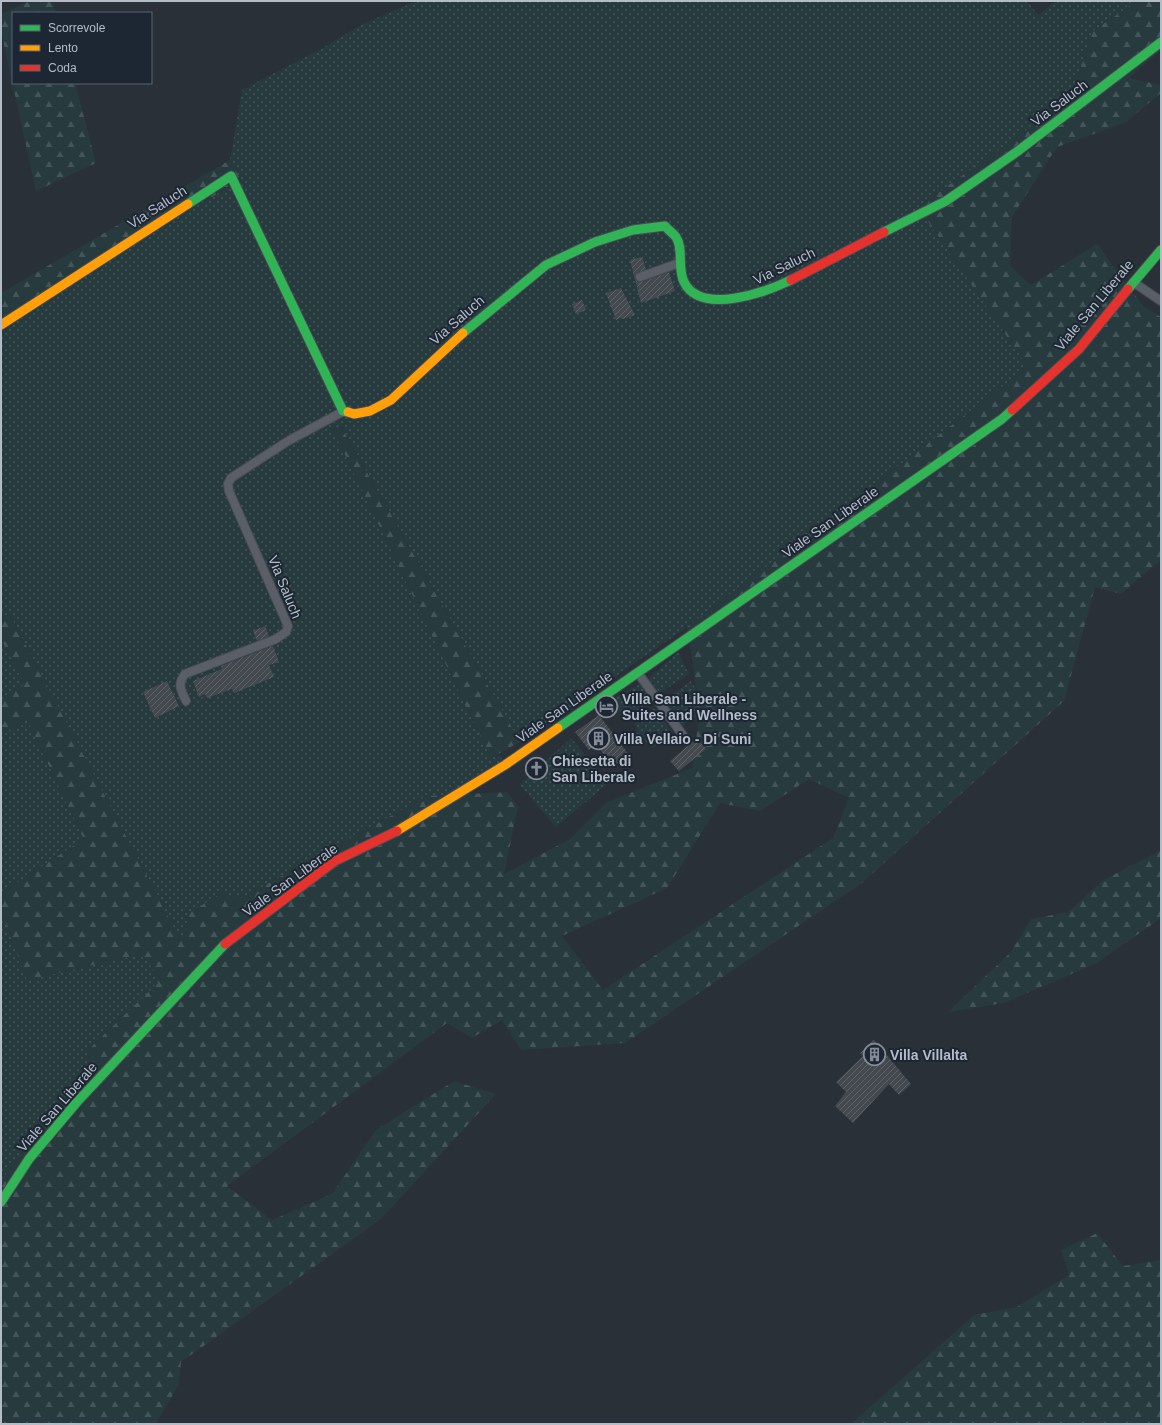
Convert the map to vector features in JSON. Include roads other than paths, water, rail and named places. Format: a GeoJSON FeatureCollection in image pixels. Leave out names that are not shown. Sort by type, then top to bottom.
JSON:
{"type":"FeatureCollection","features":[{"type":"Feature","properties":{"kind":"street","name":"Via Saluch"},"geometry":{"type":"LineString","coordinates":[[1,325],[231,176],[343,411],[354,414],[370,411],[391,400],[473,324],[546,265],[595,242],[633,230],[665,226],[677,238],[684,283],[694,295],[710,299],[753,296],[772,289],[946,202],[1018,151],[1161,42]]}},
{"type":"Feature","properties":{"kind":"street","name":"Viale San Liberale"},"geometry":{"type":"LineString","coordinates":[[1,1202],[29,1159],[76,1102],[224,945],[335,861],[392,834],[505,766],[1002,419],[1078,348],[1161,250]]}},
{"type":"Feature","properties":{"kind":"lane"},"geometry":{"type":"LineString","coordinates":[[640,277],[681,262]]}},
{"type":"Feature","properties":{"kind":"lane"},"geometry":{"type":"LineString","coordinates":[[1133,282],[1161,301]]}},
{"type":"Feature","properties":{"kind":"lane","name":"Via Saluch"},"geometry":{"type":"LineString","coordinates":[[186,701],[180,688],[180,680],[185,674],[276,639],[286,632],[288,626],[229,491],[228,484],[230,478],[288,441],[343,411]]}},
{"type":"Feature","properties":{"kind":"lane"},"geometry":{"type":"LineString","coordinates":[[638,673],[687,740]]}},
{"type":"Feature","properties":{"kind":"lane"},"geometry":{"type":"LineString","coordinates":[[1,1193],[10,1188]]}},
{"type":"Feature","properties":{"kind":"place","name":"Villa San Liberale - Suites and Wellness"},"geometry":{"type":"Point","coordinates":[606,707]}},
{"type":"Feature","properties":{"kind":"place","name":"Villa Vellaio - Di Suni"},"geometry":{"type":"Point","coordinates":[599,739]}},
{"type":"Feature","properties":{"kind":"place","name":"Chiesetta di San Liberale"},"geometry":{"type":"Point","coordinates":[536,769]}},
{"type":"Feature","properties":{"kind":"place","name":"Villa Villalta"},"geometry":{"type":"Point","coordinates":[875,1055]}}]}
